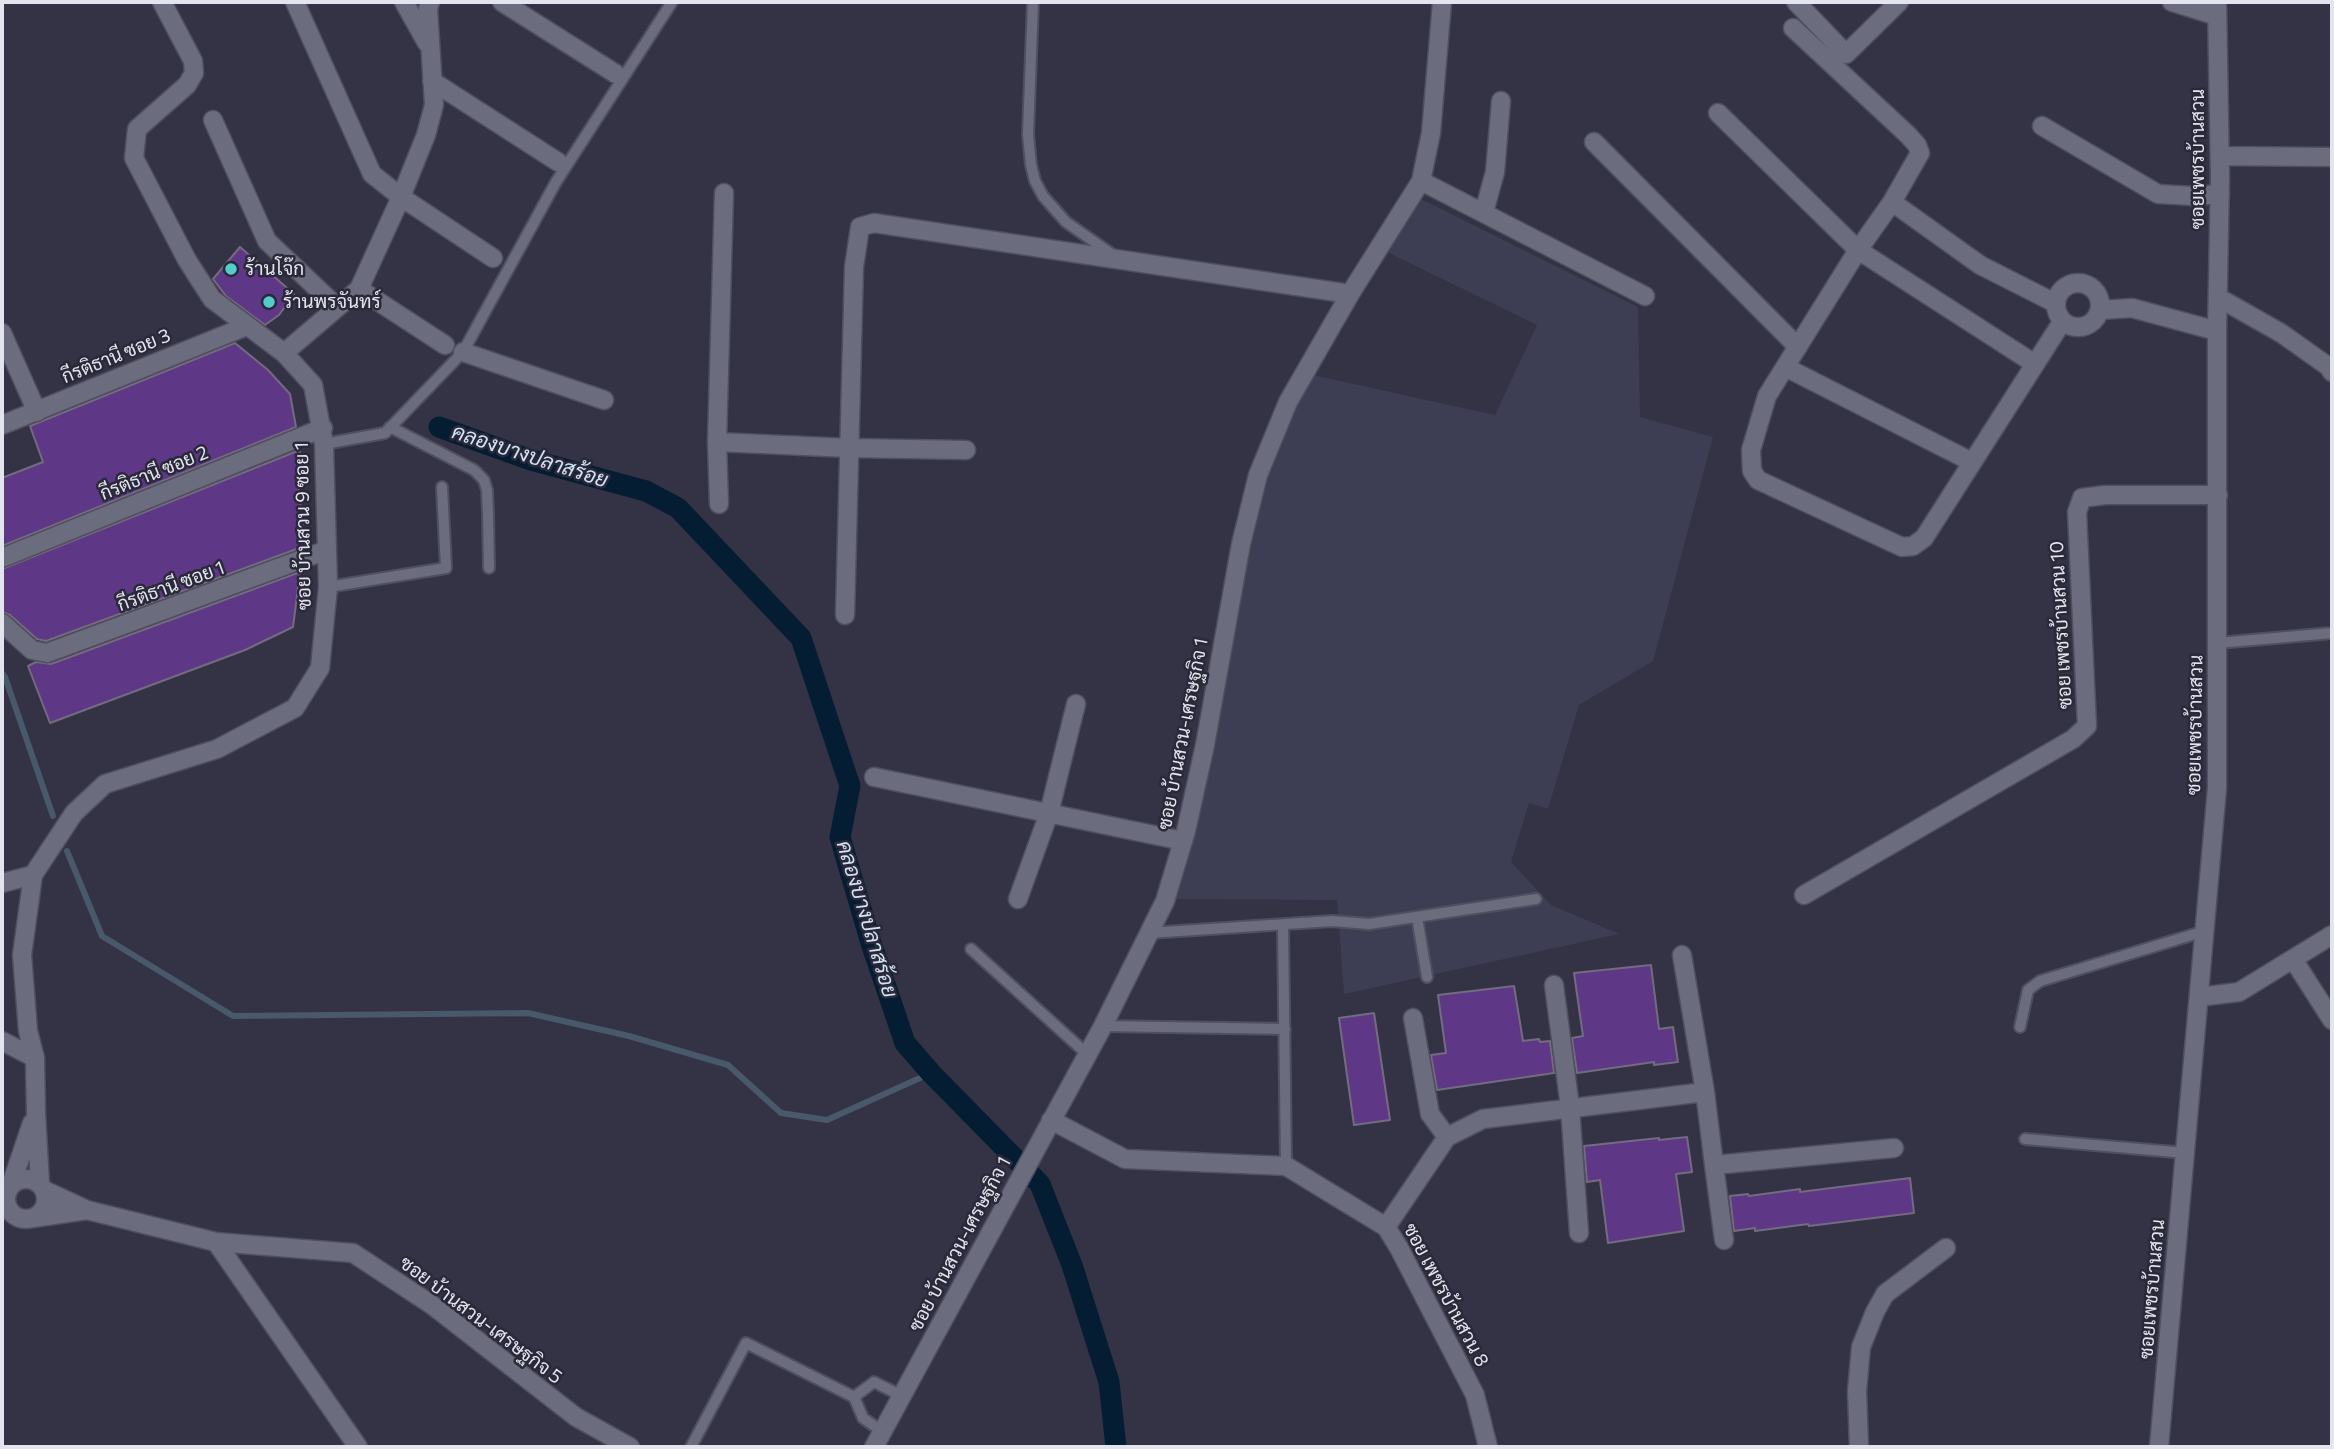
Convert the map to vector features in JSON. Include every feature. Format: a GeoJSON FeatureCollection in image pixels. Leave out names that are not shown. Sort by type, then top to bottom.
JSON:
{"type":"FeatureCollection","features":[{"type":"Feature","properties":{"kind":"street","name":"ซอย บ้านสวน 9 ซอย 1"},"geometry":{"type":"LineString","coordinates":[[162,2],[193,61],[194,73],[187,85],[137,129],[134,158],[187,260],[212,299],[284,353],[313,385],[323,436],[327,550]]}},
{"type":"Feature","properties":{"kind":"street"},"geometry":{"type":"LineString","coordinates":[[295,2],[372,174],[401,197],[493,258]]}},
{"type":"Feature","properties":{"kind":"street"},"geometry":{"type":"LineString","coordinates":[[404,2],[430,49]]}},
{"type":"Feature","properties":{"kind":"street"},"geometry":{"type":"LineString","coordinates":[[284,353],[359,289],[401,197],[426,135],[434,104],[428,9],[430,2]]}},
{"type":"Feature","properties":{"kind":"street"},"geometry":{"type":"LineString","coordinates":[[502,2],[616,74]]}},
{"type":"Feature","properties":{"kind":"street","name":"ซอย บ้านสวน-เศรษฐกิจ 1"},"geometry":{"type":"LineString","coordinates":[[878,1439],[1103,1026],[1165,901],[1183,841],[1205,745],[1241,544],[1258,475],[1288,402],[1350,294],[1421,181],[1431,133],[1442,2]]}},
{"type":"Feature","properties":{"kind":"street"},"geometry":{"type":"LineString","coordinates":[[1796,2],[1846,54],[1899,2]]}},
{"type":"Feature","properties":{"kind":"street"},"geometry":{"type":"LineString","coordinates":[[2172,2],[2217,9]]}},
{"type":"Feature","properties":{"kind":"street","name":"ซอยเพชรบ้านสวน"},"geometry":{"type":"LineString","coordinates":[[2159,1447],[2217,788],[2217,331],[2220,156],[2217,9]]}},
{"type":"Feature","properties":{"kind":"street"},"geometry":{"type":"LineString","coordinates":[[1793,28],[1917,145],[1920,153],[1892,202],[1858,250],[1766,396],[1751,450],[1752,471],[1758,480],[1902,547],[1913,546],[1924,538],[2062,322]]}},
{"type":"Feature","properties":{"kind":"street"},"geometry":{"type":"LineString","coordinates":[[432,81],[558,162]]}},
{"type":"Feature","properties":{"kind":"street"},"geometry":{"type":"LineString","coordinates":[[1484,212],[1495,172],[1501,101]]}},
{"type":"Feature","properties":{"kind":"street"},"geometry":{"type":"LineString","coordinates":[[1718,113],[1858,250],[2035,364]]}},
{"type":"Feature","properties":{"kind":"street"},"geometry":{"type":"LineString","coordinates":[[213,120],[267,240],[337,307]]}},
{"type":"Feature","properties":{"kind":"street"},"geometry":{"type":"LineString","coordinates":[[2042,126],[2158,194],[2220,194]]}},
{"type":"Feature","properties":{"kind":"street"},"geometry":{"type":"LineString","coordinates":[[1594,142],[1798,347]]}},
{"type":"Feature","properties":{"kind":"street"},"geometry":{"type":"LineString","coordinates":[[2220,156],[2332,158]]}},
{"type":"Feature","properties":{"kind":"street"},"geometry":{"type":"LineString","coordinates":[[1421,181],[1645,296]]}},
{"type":"Feature","properties":{"kind":"street"},"geometry":{"type":"LineString","coordinates":[[719,504],[717,442],[724,193]]}},
{"type":"Feature","properties":{"kind":"street"},"geometry":{"type":"LineString","coordinates":[[1892,202],[1980,265],[2054,303]]}},
{"type":"Feature","properties":{"kind":"street"},"geometry":{"type":"LineString","coordinates":[[845,615],[853,267],[860,228],[874,223],[1350,294]]}},
{"type":"Feature","properties":{"kind":"street"},"geometry":{"type":"LineString","coordinates":[[2083,283],[2093,289],[2099,299],[2100,310],[2094,320],[2084,327],[2073,327],[2062,322],[2054,303],[2061,290],[2071,284],[2083,283]]}},
{"type":"Feature","properties":{"kind":"street"},"geometry":{"type":"LineString","coordinates":[[359,289],[445,345]]}},
{"type":"Feature","properties":{"kind":"street"},"geometry":{"type":"LineString","coordinates":[[2219,299],[2281,333],[2329,367],[2332,372]]}},
{"type":"Feature","properties":{"kind":"street"},"geometry":{"type":"LineString","coordinates":[[2100,310],[2132,308],[2217,331]]}},
{"type":"Feature","properties":{"kind":"street","name":"กีรติธานี ซอย 3"},"geometry":{"type":"LineString","coordinates":[[2,425],[247,326]]}},
{"type":"Feature","properties":{"kind":"street"},"geometry":{"type":"LineString","coordinates":[[2,333],[37,412]]}},
{"type":"Feature","properties":{"kind":"street"},"geometry":{"type":"LineString","coordinates":[[463,352],[604,400]]}},
{"type":"Feature","properties":{"kind":"street"},"geometry":{"type":"LineString","coordinates":[[1785,367],[1972,462]]}},
{"type":"Feature","properties":{"kind":"street","name":"กีรติธานี ซอย 2"},"geometry":{"type":"LineString","coordinates":[[2,558],[323,436]]}},
{"type":"Feature","properties":{"kind":"street"},"geometry":{"type":"LineString","coordinates":[[717,442],[966,450]]}},
{"type":"Feature","properties":{"kind":"street","name":"ซอย เพชรบ้านสวน 10"},"geometry":{"type":"LineString","coordinates":[[1804,895],[2073,739],[2087,726],[2077,512],[2082,498],[2105,495],[2218,495]]}},
{"type":"Feature","properties":{"kind":"street"},"geometry":{"type":"LineString","coordinates":[[327,550],[328,587]]}},
{"type":"Feature","properties":{"kind":"street","name":"กีรติธานี ซอย 1"},"geometry":{"type":"LineString","coordinates":[[2,623],[32,650],[47,653],[327,550]]}},
{"type":"Feature","properties":{"kind":"street","name":"ซอย บ้านสวน 9 ซอย 1"},"geometry":{"type":"LineString","coordinates":[[42,1187],[35,1058],[28,1031],[22,956],[33,875],[74,813],[105,785],[217,749],[295,708],[320,668],[328,587]]}},
{"type":"Feature","properties":{"kind":"street"},"geometry":{"type":"LineString","coordinates":[[1018,899],[1049,813],[1076,704]]}},
{"type":"Feature","properties":{"kind":"street"},"geometry":{"type":"LineString","coordinates":[[874,778],[1183,841]]}},
{"type":"Feature","properties":{"kind":"street"},"geometry":{"type":"LineString","coordinates":[[2,883],[33,875]]}},
{"type":"Feature","properties":{"kind":"street"},"geometry":{"type":"LineString","coordinates":[[2199,997],[2239,992],[2332,935]]}},
{"type":"Feature","properties":{"kind":"street"},"geometry":{"type":"LineString","coordinates":[[1682,955],[1705,1092],[1724,1240]]}},
{"type":"Feature","properties":{"kind":"street"},"geometry":{"type":"LineString","coordinates":[[2293,959],[2332,1020]]}},
{"type":"Feature","properties":{"kind":"street"},"geometry":{"type":"LineString","coordinates":[[1554,985],[1570,1107],[1579,1233]]}},
{"type":"Feature","properties":{"kind":"street"},"geometry":{"type":"LineString","coordinates":[[1413,1018],[1430,1114],[1447,1137]]}},
{"type":"Feature","properties":{"kind":"street"},"geometry":{"type":"LineString","coordinates":[[2,1041],[35,1058]]}},
{"type":"Feature","properties":{"kind":"street"},"geometry":{"type":"LineString","coordinates":[[1385,1227],[1447,1137],[1483,1119],[1705,1092]]}},
{"type":"Feature","properties":{"kind":"street","name":"ซอย บ้านสวน 9 ซอย 1"},"geometry":{"type":"LineString","coordinates":[[7,1190],[36,1113]]}},
{"type":"Feature","properties":{"kind":"street","name":"ซอย เพชรบ้านสวน 8"},"geometry":{"type":"LineString","coordinates":[[1051,1120],[1125,1158],[1286,1166],[1385,1227],[1399,1248],[1475,1395],[1488,1447]]}},
{"type":"Feature","properties":{"kind":"street"},"geometry":{"type":"LineString","coordinates":[[1714,1165],[1894,1148]]}},
{"type":"Feature","properties":{"kind":"street"},"geometry":{"type":"LineString","coordinates":[[42,1187],[46,1203],[39,1215],[29,1219],[19,1218],[9,1209],[6,1203],[7,1190],[22,1179],[35,1180],[42,1187],[87,1210]]}},
{"type":"Feature","properties":{"kind":"street"},"geometry":{"type":"LineString","coordinates":[[2,1225],[87,1210]]}},
{"type":"Feature","properties":{"kind":"street","name":"ซอย บ้านสวน-เศรษฐกิจ 5"},"geometry":{"type":"LineString","coordinates":[[87,1210],[216,1242],[353,1253],[432,1305],[576,1417],[630,1447]]}},
{"type":"Feature","properties":{"kind":"street"},"geometry":{"type":"LineString","coordinates":[[216,1242],[358,1447]]}},
{"type":"Feature","properties":{"kind":"street"},"geometry":{"type":"LineString","coordinates":[[1859,1447],[1857,1391],[1861,1348],[1875,1312],[1885,1294],[1946,1248]]}},
{"type":"Feature","properties":{"kind":"lane"},"geometry":{"type":"LineString","coordinates":[[323,436],[385,433],[463,352],[556,182],[672,2]]}},
{"type":"Feature","properties":{"kind":"lane"},"geometry":{"type":"LineString","coordinates":[[1033,2],[1028,134],[1035,181],[1043,196],[1066,222],[1121,260]]}},
{"type":"Feature","properties":{"kind":"lane"},"geometry":{"type":"LineString","coordinates":[[390,427],[474,470],[484,480],[488,502],[489,568]]}},
{"type":"Feature","properties":{"kind":"lane"},"geometry":{"type":"LineString","coordinates":[[328,587],[446,568],[442,487]]}},
{"type":"Feature","properties":{"kind":"lane"},"geometry":{"type":"LineString","coordinates":[[2218,643],[2332,633]]}},
{"type":"Feature","properties":{"kind":"lane"},"geometry":{"type":"LineString","coordinates":[[1149,933],[1332,921],[1370,924],[1536,899]]}},
{"type":"Feature","properties":{"kind":"lane"},"geometry":{"type":"LineString","coordinates":[[1418,917],[1427,977]]}},
{"type":"Feature","properties":{"kind":"lane"},"geometry":{"type":"LineString","coordinates":[[1283,925],[1286,1166]]}},
{"type":"Feature","properties":{"kind":"lane"},"geometry":{"type":"LineString","coordinates":[[2020,1027],[2028,990],[2034,984],[2205,931]]}},
{"type":"Feature","properties":{"kind":"lane"},"geometry":{"type":"LineString","coordinates":[[971,949],[1087,1054]]}},
{"type":"Feature","properties":{"kind":"lane"},"geometry":{"type":"LineString","coordinates":[[1103,1026],[1285,1029]]}},
{"type":"Feature","properties":{"kind":"lane"},"geometry":{"type":"LineString","coordinates":[[2025,1139],[2186,1153]]}},
{"type":"Feature","properties":{"kind":"lane"},"geometry":{"type":"LineString","coordinates":[[691,1447],[746,1343],[854,1397],[863,1418],[878,1439]]}},
{"type":"Feature","properties":{"kind":"lane"},"geometry":{"type":"LineString","coordinates":[[854,1397],[874,1382],[902,1396]]}},
{"type":"Feature","properties":{"kind":"shaded area"},"geometry":{"type":"Polygon","coordinates":[[[1421,199],[1638,307],[1640,417],[1713,437],[1653,661],[1579,705],[1548,809],[1529,803],[1511,862],[1551,905],[1619,934],[1344,994],[1337,900],[1171,899],[1265,481],[1293,411],[1313,375],[1495,415],[1537,325],[1387,252],[1421,199]]]}},
{"type":"Feature","properties":{"kind":"building"},"geometry":{"type":"Polygon","coordinates":[[[240,247],[294,294],[279,315],[265,325],[226,296],[213,279],[240,247]]]}},
{"type":"Feature","properties":{"kind":"building"},"geometry":{"type":"Polygon","coordinates":[[[235,343],[268,370],[290,394],[296,427],[2,546],[2,478],[43,462],[30,426],[235,343]]]}},
{"type":"Feature","properties":{"kind":"building"},"geometry":{"type":"Polygon","coordinates":[[[300,450],[299,493],[305,546],[46,641],[37,639],[10,615],[2,612],[2,569],[300,450]]]}},
{"type":"Feature","properties":{"kind":"building"},"geometry":{"type":"Polygon","coordinates":[[[300,572],[293,627],[245,650],[50,723],[28,666],[36,662],[51,664],[300,572]]]}},
{"type":"Feature","properties":{"kind":"building"},"geometry":{"type":"Polygon","coordinates":[[[1651,965],[1659,1029],[1673,1027],[1678,1062],[1654,1065],[1654,1062],[1577,1073],[1572,1038],[1583,1036],[1574,973],[1651,965]]]}},
{"type":"Feature","properties":{"kind":"building"},"geometry":{"type":"Polygon","coordinates":[[[1514,986],[1523,1041],[1550,1041],[1554,1073],[1437,1090],[1431,1055],[1446,1053],[1438,995],[1514,986]]]}},
{"type":"Feature","properties":{"kind":"building"},"geometry":{"type":"Polygon","coordinates":[[[1374,1013],[1390,1120],[1354,1125],[1339,1018],[1374,1013]]]}},
{"type":"Feature","properties":{"kind":"building"},"geometry":{"type":"Polygon","coordinates":[[[1687,1137],[1692,1172],[1676,1174],[1684,1231],[1608,1243],[1600,1180],[1587,1182],[1584,1146],[1687,1137]]]}},
{"type":"Feature","properties":{"kind":"building"},"geometry":{"type":"Polygon","coordinates":[[[1910,1178],[1914,1213],[1809,1226],[1734,1231],[1730,1196],[1800,1189],[1800,1192],[1910,1178]]]}},
{"type":"Feature","properties":{"kind":"waterway","name":"คลองบางปลาสร้อย"},"geometry":{"type":"LineString","coordinates":[[439,427],[531,460],[646,491],[678,508],[801,638],[850,786],[840,837],[871,943],[905,1043],[1040,1184],[1072,1265],[1109,1382],[1116,1447]]}},
{"type":"Feature","properties":{"kind":"waterway"},"geometry":{"type":"LineString","coordinates":[[2,673],[53,816]]}},
{"type":"Feature","properties":{"kind":"waterway"},"geometry":{"type":"LineString","coordinates":[[67,851],[102,936],[233,1016],[528,1013],[629,1036],[728,1065],[781,1113],[827,1120],[931,1073]]}},
{"type":"Feature","properties":{"kind":"place","name":"ร้านโจ๊ก"},"geometry":{"type":"Point","coordinates":[231,269]}},
{"type":"Feature","properties":{"kind":"place","name":"ร้านพรจันทร์"},"geometry":{"type":"Point","coordinates":[269,302]}}]}
